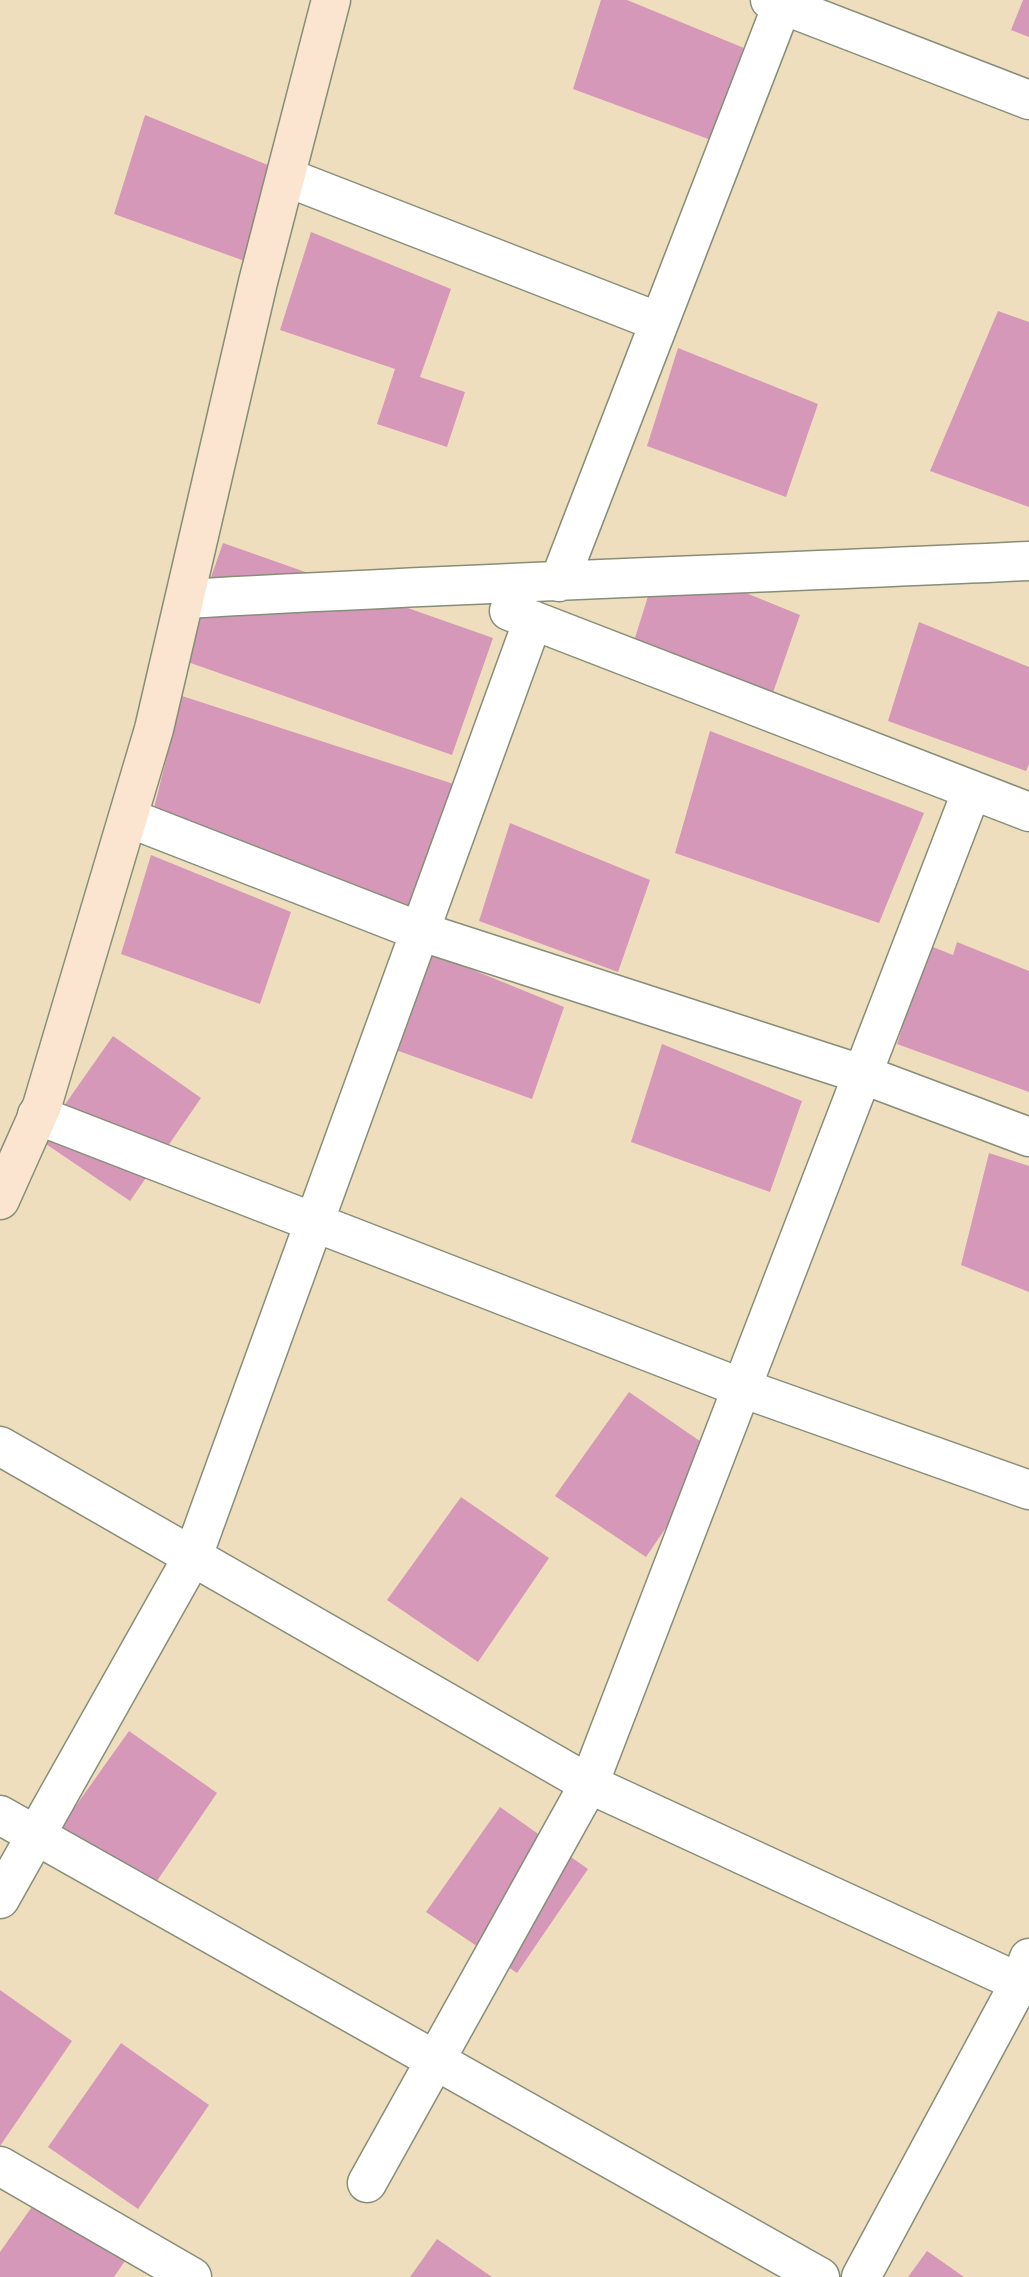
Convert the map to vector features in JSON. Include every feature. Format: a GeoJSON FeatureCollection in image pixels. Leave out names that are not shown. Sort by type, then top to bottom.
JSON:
{"type":"FeatureCollection","features":[{"type":"Feature","properties":{"kind":"street"},"geometry":{"type":"LineString","coordinates":[[0,1200],[37,1115],[54,1066],[154,729],[258,282],[331,0]]}},
{"type":"Feature","properties":{"kind":"street"},"geometry":{"type":"LineString","coordinates":[[559,582],[778,2],[1029,100]]}},
{"type":"Feature","properties":{"kind":"street"},"geometry":{"type":"LineString","coordinates":[[286,177],[659,322]]}},
{"type":"Feature","properties":{"kind":"street"},"geometry":{"type":"LineString","coordinates":[[185,599],[442,585],[1029,561]]}},
{"type":"Feature","properties":{"kind":"street"},"geometry":{"type":"LineString","coordinates":[[442,585],[1029,812]]}},
{"type":"Feature","properties":{"kind":"street"},"geometry":{"type":"LineString","coordinates":[[0,1899],[193,1556],[533,620]]}},
{"type":"Feature","properties":{"kind":"street"},"geometry":{"type":"LineString","coordinates":[[367,2183],[589,1784],[972,790]]}},
{"type":"Feature","properties":{"kind":"street"},"geometry":{"type":"LineString","coordinates":[[128,818],[419,931],[864,1074],[1029,1137]]}},
{"type":"Feature","properties":{"kind":"street"},"geometry":{"type":"LineString","coordinates":[[37,1115],[742,1388],[1029,1490]]}},
{"type":"Feature","properties":{"kind":"street"},"geometry":{"type":"LineString","coordinates":[[0,1446],[589,1784],[1026,1976],[861,2277]]}},
{"type":"Feature","properties":{"kind":"street"},"geometry":{"type":"LineString","coordinates":[[0,1815],[820,2277]]}},
{"type":"Feature","properties":{"kind":"street"},"geometry":{"type":"LineString","coordinates":[[2,2173],[192,2277]]}},
{"type":"Feature","properties":{"kind":"building"},"geometry":{"type":"Polygon","coordinates":[[[601,0],[627,0],[744,48],[711,140],[573,89],[601,0]]]}},
{"type":"Feature","properties":{"kind":"building"},"geometry":{"type":"Polygon","coordinates":[[[1023,0],[1029,0],[1029,37],[1011,30],[1023,0]]]}},
{"type":"Feature","properties":{"kind":"building"},"geometry":{"type":"Polygon","coordinates":[[[145,115],[285,172],[253,264],[114,214],[145,115]]]}},
{"type":"Feature","properties":{"kind":"building"},"geometry":{"type":"Polygon","coordinates":[[[311,232],[451,289],[420,377],[465,392],[447,447],[377,424],[395,369],[280,330],[311,232]]]}},
{"type":"Feature","properties":{"kind":"building"},"geometry":{"type":"Polygon","coordinates":[[[998,311],[1029,322],[1029,507],[930,471],[998,311]]]}},
{"type":"Feature","properties":{"kind":"building"},"geometry":{"type":"Polygon","coordinates":[[[678,348],[818,404],[786,497],[647,446],[678,348]]]}},
{"type":"Feature","properties":{"kind":"building"},"geometry":{"type":"Polygon","coordinates":[[[223,543],[493,638],[452,755],[182,660],[223,543]]]}},
{"type":"Feature","properties":{"kind":"building"},"geometry":{"type":"Polygon","coordinates":[[[660,558],[800,615],[768,707],[629,657],[660,558]]]}},
{"type":"Feature","properties":{"kind":"building"},"geometry":{"type":"Polygon","coordinates":[[[919,622],[1029,667],[1029,764],[1026,771],[888,721],[919,622]]]}},
{"type":"Feature","properties":{"kind":"building"},"geometry":{"type":"Polygon","coordinates":[[[182,696],[463,787],[412,910],[154,808],[182,696]]]}},
{"type":"Feature","properties":{"kind":"building"},"geometry":{"type":"Polygon","coordinates":[[[710,731],[924,813],[879,923],[675,853],[710,731]]]}},
{"type":"Feature","properties":{"kind":"building"},"geometry":{"type":"Polygon","coordinates":[[[510,823],[650,880],[618,972],[479,921],[510,823]]]}},
{"type":"Feature","properties":{"kind":"building"},"geometry":{"type":"Polygon","coordinates":[[[151,855],[291,912],[260,1004],[121,954],[151,855]]]}},
{"type":"Feature","properties":{"kind":"building"},"geometry":{"type":"Polygon","coordinates":[[[957,942],[1029,971],[1029,1092],[897,1044],[928,945],[953,955],[957,942]]]}},
{"type":"Feature","properties":{"kind":"building"},"geometry":{"type":"Polygon","coordinates":[[[424,950],[564,1007],[532,1099],[393,1049],[424,950]]]}},
{"type":"Feature","properties":{"kind":"building"},"geometry":{"type":"Polygon","coordinates":[[[113,1036],[201,1098],[130,1201],[40,1140],[113,1036]]]}},
{"type":"Feature","properties":{"kind":"building"},"geometry":{"type":"Polygon","coordinates":[[[662,1044],[802,1101],[770,1192],[631,1142],[662,1044]]]}},
{"type":"Feature","properties":{"kind":"building"},"geometry":{"type":"Polygon","coordinates":[[[989,1153],[1029,1166],[1029,1292],[961,1265],[989,1153]]]}},
{"type":"Feature","properties":{"kind":"building"},"geometry":{"type":"Polygon","coordinates":[[[629,1392],[717,1453],[646,1557],[555,1496],[629,1392]]]}},
{"type":"Feature","properties":{"kind":"building"},"geometry":{"type":"Polygon","coordinates":[[[461,1497],[549,1558],[478,1662],[387,1600],[461,1497]]]}},
{"type":"Feature","properties":{"kind":"building"},"geometry":{"type":"Polygon","coordinates":[[[129,1731],[217,1793],[146,1897],[55,1835],[129,1731]]]}},
{"type":"Feature","properties":{"kind":"building"},"geometry":{"type":"Polygon","coordinates":[[[500,1807],[588,1869],[517,1973],[426,1912],[500,1807]]]}},
{"type":"Feature","properties":{"kind":"building"},"geometry":{"type":"Polygon","coordinates":[[[0,1990],[72,2041],[0,2146],[0,1990]]]}},
{"type":"Feature","properties":{"kind":"building"},"geometry":{"type":"Polygon","coordinates":[[[121,2043],[209,2105],[138,2209],[48,2147],[121,2043]]]}},
{"type":"Feature","properties":{"kind":"building"},"geometry":{"type":"Polygon","coordinates":[[[41,2194],[129,2255],[114,2277],[0,2277],[0,2252],[41,2194]]]}},
{"type":"Feature","properties":{"kind":"building"},"geometry":{"type":"Polygon","coordinates":[[[437,2239],[492,2277],[410,2277],[437,2239]]]}},
{"type":"Feature","properties":{"kind":"building"},"geometry":{"type":"Polygon","coordinates":[[[927,2251],[964,2277],[908,2277],[927,2251]]]}}]}
